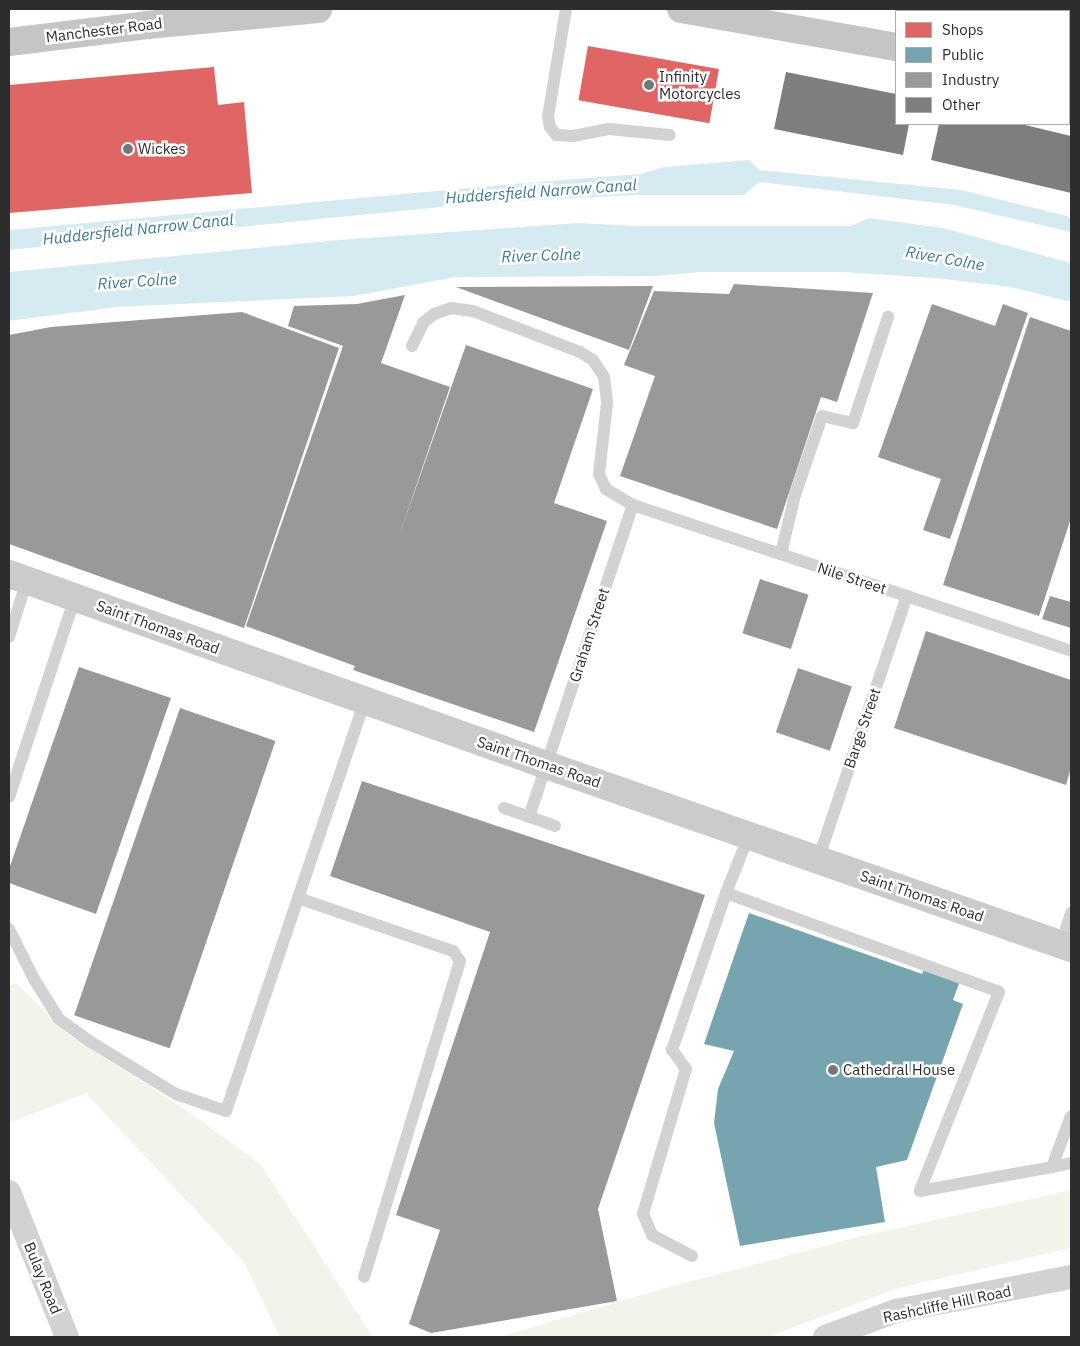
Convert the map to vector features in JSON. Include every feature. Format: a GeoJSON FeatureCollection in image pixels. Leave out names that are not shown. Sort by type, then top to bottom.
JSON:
{"type":"FeatureCollection","features":[{"type":"Feature","properties":{"kind":"main road","name":"Manchester Road"},"geometry":{"type":"LineString","coordinates":[[9,42],[147,14],[318,9]]}},
{"type":"Feature","properties":{"kind":"main road"},"geometry":{"type":"LineString","coordinates":[[681,9],[895,47]]}},
{"type":"Feature","properties":{"kind":"main road","name":"Saint Thomas Road"},"geometry":{"type":"LineString","coordinates":[[18,577],[546,765],[1066,946]]}},
{"type":"Feature","properties":{"kind":"street","name":"Bulay Road"},"geometry":{"type":"LineString","coordinates":[[9,1192],[67,1337]]}},
{"type":"Feature","properties":{"kind":"street","name":"Rashcliffe Hill Road"},"geometry":{"type":"LineString","coordinates":[[825,1337],[896,1311],[1071,1277]]}},
{"type":"Feature","properties":{"kind":"lane"},"geometry":{"type":"LineString","coordinates":[[566,9],[548,117],[550,127],[556,135],[573,136],[609,129],[670,135]]}},
{"type":"Feature","properties":{"kind":"lane","name":"Nile Street"},"geometry":{"type":"LineString","coordinates":[[412,346],[423,323],[434,314],[450,308],[474,310],[580,352],[593,360],[604,377],[607,403],[599,474],[606,489],[633,504],[1071,651]]}},
{"type":"Feature","properties":{"kind":"lane"},"geometry":{"type":"LineString","coordinates":[[781,554],[796,495],[822,416],[853,423],[888,317]]}},
{"type":"Feature","properties":{"kind":"lane","name":"Graham Street"},"geometry":{"type":"LineString","coordinates":[[530,816],[633,504]]}},
{"type":"Feature","properties":{"kind":"lane"},"geometry":{"type":"LineString","coordinates":[[9,637],[18,577]]}},
{"type":"Feature","properties":{"kind":"lane","name":"Barge Street"},"geometry":{"type":"LineString","coordinates":[[818,860],[907,596]]}},
{"type":"Feature","properties":{"kind":"lane"},"geometry":{"type":"LineString","coordinates":[[9,796],[75,598]]}},
{"type":"Feature","properties":{"kind":"lane"},"geometry":{"type":"LineString","coordinates":[[9,929],[34,979],[59,1019],[91,1042],[176,1094],[226,1111],[365,701]]}},
{"type":"Feature","properties":{"kind":"lane"},"geometry":{"type":"LineString","coordinates":[[504,808],[555,826]]}},
{"type":"Feature","properties":{"kind":"lane"},"geometry":{"type":"LineString","coordinates":[[692,1256],[652,1235],[643,1214],[686,1068],[672,1050],[726,893],[749,835]]}},
{"type":"Feature","properties":{"kind":"lane"},"geometry":{"type":"LineString","coordinates":[[726,893],[999,992],[920,1191],[1071,1163]]}},
{"type":"Feature","properties":{"kind":"lane"},"geometry":{"type":"LineString","coordinates":[[298,898],[453,951],[460,961],[364,1277]]}},
{"type":"Feature","properties":{"kind":"lane"},"geometry":{"type":"LineString","coordinates":[[1066,946],[1071,913]]}},
{"type":"Feature","properties":{"kind":"lane"},"geometry":{"type":"LineString","coordinates":[[1052,1167],[1071,1116]]}},
{"type":"Feature","properties":{"kind":"shaded area"},"geometry":{"type":"Polygon","coordinates":[[[16,983],[68,1034],[189,1112],[261,1165],[373,1337],[280,1337],[244,1262],[86,1093],[9,1123],[9,986],[16,983]]]}},
{"type":"Feature","properties":{"kind":"shaded area"},"geometry":{"type":"Polygon","coordinates":[[[1071,1190],[1071,1248],[895,1289],[768,1337],[499,1337],[662,1289],[854,1238],[1071,1190]]]}},
{"type":"Feature","properties":{"kind":"water","name":"Huddersfield Narrow Canal"},"geometry":{"type":"Polygon","coordinates":[[[749,160],[759,170],[961,190],[1071,217],[1071,232],[954,205],[759,182],[744,195],[636,195],[481,203],[9,250],[9,230],[640,174],[664,167],[749,160]]]}},
{"type":"Feature","properties":{"kind":"water","name":"River Colne"},"geometry":{"type":"Polygon","coordinates":[[[869,218],[943,228],[1071,263],[1071,302],[1011,287],[936,278],[842,272],[700,272],[656,276],[456,277],[354,296],[116,307],[9,321],[9,272],[339,240],[578,223],[637,226],[851,226],[869,218]]]}},
{"type":"Feature","properties":{"kind":"building: Shops","name":"Infinity Motorcycles"},"geometry":{"type":"Polygon","coordinates":[[[588,46],[719,69],[709,123],[578,100],[588,46]]]}},
{"type":"Feature","properties":{"kind":"building: Shops","name":"Wickes"},"geometry":{"type":"Polygon","coordinates":[[[214,67],[218,105],[244,102],[252,193],[9,213],[9,85],[214,67]]]}},
{"type":"Feature","properties":{"kind":"building: Public","name":"Cathedral House"},"geometry":{"type":"Polygon","coordinates":[[[749,913],[922,974],[925,967],[961,978],[953,1000],[963,1004],[907,1160],[876,1167],[885,1222],[740,1246],[714,1123],[718,1089],[734,1051],[704,1044],[749,913]]]}},
{"type":"Feature","properties":{"kind":"building: Industry"},"geometry":{"type":"Polygon","coordinates":[[[734,284],[873,293],[837,402],[821,397],[777,529],[620,476],[655,376],[624,365],[654,291],[729,294],[734,284]]]}},
{"type":"Feature","properties":{"kind":"building: Industry"},"geometry":{"type":"Polygon","coordinates":[[[653,286],[629,350],[456,287],[653,286]]]}},
{"type":"Feature","properties":{"kind":"building: Industry"},"geometry":{"type":"Polygon","coordinates":[[[405,295],[381,363],[450,387],[399,536],[466,345],[593,389],[554,503],[607,521],[534,732],[353,670],[355,666],[246,626],[343,346],[288,326],[294,306],[357,304],[405,295]]]}},
{"type":"Feature","properties":{"kind":"building: Industry"},"geometry":{"type":"Polygon","coordinates":[[[932,304],[995,326],[1003,304],[1028,313],[950,539],[923,530],[941,479],[878,457],[932,304]]]}},
{"type":"Feature","properties":{"kind":"building: Industry"},"geometry":{"type":"Polygon","coordinates":[[[242,312],[339,348],[244,628],[9,544],[9,335],[51,327],[242,312]]]}},
{"type":"Feature","properties":{"kind":"building: Industry"},"geometry":{"type":"Polygon","coordinates":[[[1030,317],[1071,331],[1071,518],[1039,616],[943,585],[1030,317]]]}},
{"type":"Feature","properties":{"kind":"building: Industry"},"geometry":{"type":"Polygon","coordinates":[[[760,579],[809,595],[791,649],[742,633],[760,579]]]}},
{"type":"Feature","properties":{"kind":"building: Industry"},"geometry":{"type":"Polygon","coordinates":[[[1050,596],[1071,602],[1071,628],[1042,619],[1050,596]]]}},
{"type":"Feature","properties":{"kind":"building: Industry"},"geometry":{"type":"Polygon","coordinates":[[[926,631],[1071,680],[1071,768],[1066,785],[894,728],[926,631]]]}},
{"type":"Feature","properties":{"kind":"building: Industry"},"geometry":{"type":"Polygon","coordinates":[[[79,667],[171,698],[96,914],[9,883],[9,869],[79,667]]]}},
{"type":"Feature","properties":{"kind":"building: Industry"},"geometry":{"type":"Polygon","coordinates":[[[798,668],[852,687],[830,751],[776,732],[798,668]]]}},
{"type":"Feature","properties":{"kind":"building: Industry"},"geometry":{"type":"Polygon","coordinates":[[[180,708],[275,741],[170,1048],[74,1015],[180,708]]]}},
{"type":"Feature","properties":{"kind":"building: Industry"},"geometry":{"type":"Polygon","coordinates":[[[362,781],[705,895],[598,1209],[617,1301],[431,1333],[409,1324],[440,1230],[396,1215],[490,932],[330,876],[362,781]]]}},
{"type":"Feature","properties":{"kind":"building: Other"},"geometry":{"type":"Polygon","coordinates":[[[786,72],[895,94],[895,125],[909,125],[903,155],[774,129],[786,72]]]}},
{"type":"Feature","properties":{"kind":"building: Other"},"geometry":{"type":"Polygon","coordinates":[[[939,125],[1025,125],[1071,136],[1071,193],[931,160],[939,125]]]}},
{"type":"Feature","properties":{"kind":"place","name":"Infinity Motorcycles"},"geometry":{"type":"Point","coordinates":[649,85]}},
{"type":"Feature","properties":{"kind":"place","name":"Wickes"},"geometry":{"type":"Point","coordinates":[128,149]}},
{"type":"Feature","properties":{"kind":"place","name":"Cathedral House"},"geometry":{"type":"Point","coordinates":[833,1070]}}]}
